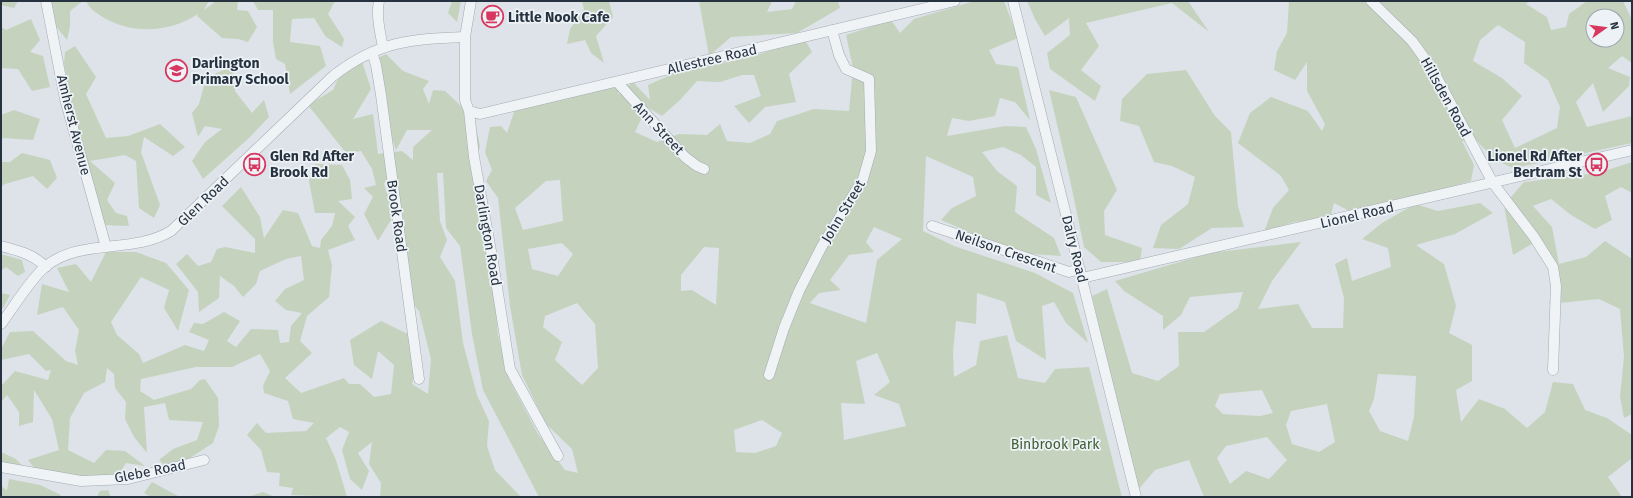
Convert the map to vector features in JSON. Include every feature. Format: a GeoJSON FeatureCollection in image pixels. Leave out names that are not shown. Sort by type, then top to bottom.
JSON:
{"type":"FeatureCollection","features":[{"type":"Feature","properties":{"kind":"street","name":"Amherst Avenue"},"geometry":{"type":"LineString","coordinates":[[46,1],[65,99],[106,247]]}},
{"type":"Feature","properties":{"kind":"street"},"geometry":{"type":"LineString","coordinates":[[378,1],[379,22],[383,47]]}},
{"type":"Feature","properties":{"kind":"street","name":"Darlington Road"},"geometry":{"type":"LineString","coordinates":[[471,1],[465,37],[465,100],[469,111],[474,157],[510,369],[558,456]]}},
{"type":"Feature","properties":{"kind":"street","name":"Allestree Road"},"geometry":{"type":"LineString","coordinates":[[469,111],[480,114],[955,1]]}},
{"type":"Feature","properties":{"kind":"street","name":"Dalry Road"},"geometry":{"type":"LineString","coordinates":[[1013,1],[1136,497]]}},
{"type":"Feature","properties":{"kind":"street","name":"Hillsden Road"},"geometry":{"type":"LineString","coordinates":[[1371,1],[1412,41],[1434,70],[1494,183],[1534,237],[1553,267],[1556,286],[1553,370]]}},
{"type":"Feature","properties":{"kind":"street","name":"John Street"},"geometry":{"type":"LineString","coordinates":[[769,375],[784,328],[799,291],[822,246],[864,179],[871,151],[869,79],[846,69],[839,55],[832,30]]}},
{"type":"Feature","properties":{"kind":"street","name":"Glen Road"},"geometry":{"type":"LineString","coordinates":[[1,324],[39,273],[62,257],[74,252],[145,242],[162,237],[171,231],[333,76],[350,63],[383,47],[426,39],[465,37]]}},
{"type":"Feature","properties":{"kind":"street","name":"Brook Road"},"geometry":{"type":"LineString","coordinates":[[372,52],[376,65],[381,95],[419,379]]}},
{"type":"Feature","properties":{"kind":"street","name":"Ann Street"},"geometry":{"type":"LineString","coordinates":[[617,82],[685,157],[697,166],[704,169]]}},
{"type":"Feature","properties":{"kind":"street","name":"Lionel Road"},"geometry":{"type":"LineString","coordinates":[[1081,274],[1494,183],[1632,150]]}},
{"type":"Feature","properties":{"kind":"street","name":"Neilson Crescent"},"geometry":{"type":"LineString","coordinates":[[932,226],[1069,272],[1081,274]]}},
{"type":"Feature","properties":{"kind":"street"},"geometry":{"type":"LineString","coordinates":[[1,246],[23,252],[33,257],[46,267]]}},
{"type":"Feature","properties":{"kind":"street","name":"Glebe Road"},"geometry":{"type":"LineString","coordinates":[[1,467],[81,481],[128,478],[204,460]]}},
{"type":"Feature","properties":{"kind":"green space"},"geometry":{"type":"Polygon","coordinates":[[[1,1],[18,1],[14,8],[1,5],[1,1]]]}},
{"type":"Feature","properties":{"kind":"green space"},"geometry":{"type":"Polygon","coordinates":[[[43,1],[83,1],[70,11],[70,27],[67,40],[42,9],[43,1]]]}},
{"type":"Feature","properties":{"kind":"green space"},"geometry":{"type":"Polygon","coordinates":[[[86,1],[209,1],[204,10],[216,1],[238,1],[237,10],[248,11],[257,27],[248,42],[238,39],[222,38],[197,16],[198,14],[175,25],[162,28],[137,29],[113,22],[101,16],[91,8],[86,1]]]}},
{"type":"Feature","properties":{"kind":"green space"},"geometry":{"type":"Polygon","coordinates":[[[253,1],[335,1],[328,14],[344,39],[342,47],[326,37],[314,18],[292,19],[290,42],[320,46],[326,66],[290,94],[285,64],[276,59],[273,42],[273,10],[258,10],[253,1]]]}},
{"type":"Feature","properties":{"kind":"green space"},"geometry":{"type":"Polygon","coordinates":[[[452,1],[461,1],[457,22],[448,13],[452,1]]]}},
{"type":"Feature","properties":{"kind":"green space"},"geometry":{"type":"Polygon","coordinates":[[[582,1],[609,1],[613,17],[596,36],[604,63],[591,53],[585,40],[567,44],[570,29],[584,9],[582,1]]]}},
{"type":"Feature","properties":{"kind":"green space"},"geometry":{"type":"Polygon","coordinates":[[[699,1],[772,1],[767,12],[792,9],[796,1],[838,1],[840,8],[797,33],[731,37],[709,56],[699,1]]]}},
{"type":"Feature","properties":{"kind":"green space","name":"Binbrook Park"},"geometry":{"type":"Polygon","coordinates":[[[1004,1],[1018,38],[989,50],[996,64],[1018,67],[1030,120],[1015,102],[1000,98],[995,116],[969,121],[952,118],[947,136],[1005,126],[1026,127],[1036,149],[1051,203],[1036,195],[1036,167],[1021,155],[1003,147],[982,152],[997,171],[1017,186],[1015,212],[1054,238],[1061,256],[1016,253],[941,220],[952,208],[976,196],[973,177],[926,156],[923,231],[954,246],[1035,273],[1073,293],[1088,343],[1066,323],[1054,302],[1042,306],[1046,360],[1016,341],[1005,302],[977,293],[976,324],[956,321],[953,352],[954,377],[976,365],[980,341],[1007,335],[1018,378],[1045,383],[1055,369],[1089,367],[1122,497],[539,497],[483,390],[472,334],[460,246],[446,228],[443,173],[437,173],[440,221],[447,240],[440,257],[455,281],[463,343],[477,395],[489,421],[487,446],[495,470],[521,497],[380,497],[381,483],[369,464],[372,442],[358,453],[369,471],[362,490],[350,479],[342,450],[349,432],[340,427],[326,438],[336,460],[347,497],[291,495],[293,488],[279,486],[280,473],[267,472],[261,450],[247,435],[257,423],[266,433],[306,431],[314,423],[293,419],[288,401],[264,393],[263,386],[270,371],[260,354],[232,367],[196,367],[141,379],[140,391],[154,400],[191,389],[200,380],[205,379],[218,398],[219,426],[213,443],[170,471],[159,460],[173,449],[197,440],[203,422],[169,420],[165,403],[144,407],[147,453],[134,437],[125,419],[126,402],[115,388],[114,374],[107,368],[105,382],[84,393],[70,418],[68,450],[94,463],[106,450],[125,451],[145,466],[126,463],[116,479],[83,482],[57,473],[44,480],[28,460],[59,450],[52,419],[34,390],[33,422],[19,426],[19,412],[7,395],[1,402],[1,386],[15,371],[48,380],[51,370],[46,371],[29,354],[1,360],[1,349],[10,332],[33,331],[66,361],[78,365],[75,351],[79,330],[63,307],[37,315],[42,284],[69,292],[57,268],[76,264],[91,282],[106,252],[136,252],[166,263],[189,290],[178,331],[164,308],[169,290],[141,277],[111,322],[117,335],[139,354],[143,363],[185,345],[204,351],[209,340],[189,332],[194,323],[203,324],[224,312],[240,321],[227,341],[236,347],[251,329],[278,330],[280,343],[289,342],[291,326],[302,313],[286,310],[275,301],[285,289],[304,280],[301,256],[286,259],[260,271],[256,284],[243,297],[234,286],[220,276],[219,298],[199,312],[198,292],[176,264],[187,254],[198,266],[211,262],[217,249],[225,247],[255,253],[255,239],[222,206],[241,187],[260,217],[264,238],[283,210],[298,213],[312,246],[320,248],[321,240],[332,226],[335,213],[315,213],[309,181],[315,164],[342,165],[350,180],[352,199],[338,201],[355,217],[348,226],[355,240],[328,250],[332,265],[329,297],[307,316],[300,341],[312,353],[285,378],[301,393],[344,378],[349,384],[360,384],[374,397],[391,394],[394,365],[378,351],[372,379],[354,365],[350,340],[381,321],[416,338],[419,356],[412,384],[428,394],[431,359],[419,311],[404,294],[409,263],[398,237],[399,194],[391,171],[384,184],[394,215],[378,241],[364,214],[373,197],[364,188],[376,185],[372,169],[361,151],[346,153],[308,105],[333,90],[347,59],[361,58],[371,89],[353,119],[373,114],[378,154],[402,151],[413,160],[413,147],[432,130],[407,130],[396,150],[383,113],[378,58],[386,54],[403,71],[429,81],[423,89],[429,104],[433,90],[445,91],[461,106],[477,132],[480,146],[474,167],[491,257],[498,335],[509,379],[538,434],[565,470],[578,473],[572,449],[546,424],[522,375],[510,306],[498,198],[486,181],[492,170],[485,152],[490,127],[501,126],[507,133],[516,106],[550,102],[583,92],[618,84],[618,94],[633,82],[650,100],[648,85],[675,73],[750,57],[805,40],[812,52],[789,74],[796,102],[765,107],[749,123],[734,106],[761,96],[754,75],[742,75],[720,82],[697,81],[680,100],[662,116],[647,107],[635,132],[657,142],[679,134],[707,135],[720,124],[727,141],[750,143],[770,134],[777,121],[814,109],[849,111],[853,68],[846,35],[891,20],[900,33],[914,19],[971,2],[1004,1]],[[560,180],[546,181],[515,208],[523,230],[563,221],[560,180]],[[874,227],[866,242],[874,252],[849,255],[830,280],[841,290],[819,293],[810,303],[866,323],[877,260],[902,239],[874,227]],[[562,243],[528,249],[532,269],[558,276],[573,254],[562,243]],[[704,247],[681,275],[681,291],[692,290],[716,305],[719,248],[704,247]],[[577,303],[545,316],[543,327],[562,342],[555,360],[582,385],[598,368],[595,324],[577,303]],[[877,353],[856,361],[865,404],[841,403],[844,440],[906,426],[899,404],[874,395],[890,382],[877,353]],[[762,420],[734,430],[736,452],[755,453],[776,446],[782,433],[762,420]]]}},
{"type":"Feature","properties":{"kind":"green space"},"geometry":{"type":"Polygon","coordinates":[[[1027,1],[1188,1],[1209,32],[1172,3],[1086,23],[1099,46],[1081,70],[1101,86],[1095,101],[1050,69],[1047,53],[1070,35],[1069,18],[1045,36],[1027,1]]]}},
{"type":"Feature","properties":{"kind":"green space"},"geometry":{"type":"Polygon","coordinates":[[[1289,1],[1529,1],[1526,4],[1547,17],[1551,30],[1566,27],[1569,14],[1587,1],[1623,1],[1632,20],[1632,63],[1622,56],[1608,68],[1630,77],[1629,86],[1603,112],[1593,83],[1576,102],[1587,127],[1632,116],[1632,143],[1513,168],[1495,160],[1475,139],[1462,141],[1474,165],[1471,181],[1355,214],[1334,203],[1330,219],[1294,222],[1264,232],[1273,208],[1289,190],[1281,176],[1238,143],[1250,113],[1271,97],[1308,111],[1322,131],[1325,124],[1307,91],[1307,62],[1295,80],[1274,70],[1277,51],[1287,33],[1289,1]],[[1498,25],[1480,40],[1473,61],[1502,78],[1522,96],[1502,120],[1515,148],[1557,128],[1560,107],[1548,80],[1524,63],[1525,42],[1498,25]]]}},
{"type":"Feature","properties":{"kind":"green space"},"geometry":{"type":"Polygon","coordinates":[[[31,19],[40,40],[30,52],[43,56],[50,87],[32,91],[18,69],[1,68],[1,27],[6,30],[31,19]]]}},
{"type":"Feature","properties":{"kind":"green space"},"geometry":{"type":"Polygon","coordinates":[[[75,46],[96,77],[86,94],[106,138],[128,136],[160,124],[185,147],[173,156],[144,137],[141,152],[160,205],[154,218],[139,208],[136,161],[125,155],[90,161],[115,183],[107,200],[116,213],[127,216],[129,226],[104,225],[84,169],[64,63],[65,52],[75,46]]]}},
{"type":"Feature","properties":{"kind":"green space"},"geometry":{"type":"Polygon","coordinates":[[[232,66],[235,91],[252,113],[264,100],[269,117],[249,138],[203,179],[192,161],[205,142],[222,129],[205,126],[198,137],[192,113],[199,104],[206,78],[232,66]]]}},
{"type":"Feature","properties":{"kind":"green space"},"geometry":{"type":"Polygon","coordinates":[[[1186,70],[1215,116],[1231,132],[1238,206],[1244,227],[1212,228],[1179,249],[1153,248],[1161,225],[1188,204],[1195,177],[1172,166],[1154,162],[1139,126],[1120,121],[1122,99],[1147,74],[1186,70]]]}},
{"type":"Feature","properties":{"kind":"green space"},"geometry":{"type":"Polygon","coordinates":[[[1049,90],[1076,97],[1117,190],[1104,211],[1105,235],[1142,248],[1140,262],[1101,262],[1084,247],[1049,90]]]}},
{"type":"Feature","properties":{"kind":"green space"},"geometry":{"type":"Polygon","coordinates":[[[14,110],[40,119],[33,140],[3,138],[1,142],[1,115],[14,110]]]}},
{"type":"Feature","properties":{"kind":"green space"},"geometry":{"type":"Polygon","coordinates":[[[22,153],[50,160],[57,178],[47,189],[33,176],[5,184],[1,187],[1,162],[10,162],[22,153]]]}},
{"type":"Feature","properties":{"kind":"green space"},"geometry":{"type":"Polygon","coordinates":[[[1632,162],[1632,193],[1621,187],[1605,196],[1612,220],[1595,229],[1571,215],[1551,199],[1533,206],[1552,227],[1559,264],[1586,257],[1605,241],[1632,259],[1632,414],[1624,418],[1620,397],[1624,357],[1620,309],[1599,299],[1549,304],[1557,271],[1537,241],[1513,255],[1504,205],[1524,182],[1598,173],[1632,162]]]}},
{"type":"Feature","properties":{"kind":"green space"},"geometry":{"type":"Polygon","coordinates":[[[1480,203],[1493,213],[1455,234],[1416,245],[1444,264],[1456,306],[1449,333],[1472,345],[1472,381],[1456,390],[1461,422],[1479,399],[1505,409],[1527,428],[1545,412],[1553,382],[1573,384],[1585,410],[1607,418],[1632,435],[1632,458],[1608,477],[1622,497],[1204,497],[1189,460],[1155,470],[1138,490],[1092,296],[1107,289],[1132,373],[1158,381],[1179,366],[1178,332],[1204,332],[1238,308],[1243,292],[1190,297],[1181,315],[1163,330],[1163,316],[1124,291],[1115,281],[1210,253],[1301,242],[1272,281],[1258,309],[1298,304],[1312,328],[1343,328],[1344,298],[1335,264],[1347,258],[1352,281],[1391,267],[1388,248],[1362,239],[1382,223],[1415,204],[1438,211],[1480,203]],[[1378,374],[1374,399],[1369,411],[1380,431],[1408,441],[1414,417],[1416,376],[1378,374]],[[1262,390],[1220,394],[1215,406],[1223,414],[1260,416],[1273,413],[1262,390]],[[1327,404],[1291,411],[1286,425],[1292,444],[1319,452],[1335,442],[1327,404]],[[1267,437],[1226,446],[1217,458],[1230,484],[1246,471],[1269,479],[1287,460],[1267,437]]]}},
{"type":"Feature","properties":{"kind":"green space"},"geometry":{"type":"Polygon","coordinates":[[[1,254],[22,260],[25,272],[18,276],[6,267],[1,271],[1,254]]]}},
{"type":"Feature","properties":{"kind":"green space"},"geometry":{"type":"Polygon","coordinates":[[[1,293],[10,295],[3,308],[1,308],[1,293]]]}},
{"type":"Feature","properties":{"kind":"green space"},"geometry":{"type":"Polygon","coordinates":[[[1,452],[16,459],[27,471],[1,469],[1,452]]]}},
{"type":"Feature","properties":{"kind":"green space"},"geometry":{"type":"Polygon","coordinates":[[[9,479],[40,485],[61,495],[58,497],[1,497],[1,486],[7,490],[9,479]]]}},
{"type":"Feature","properties":{"kind":"green space"},"geometry":{"type":"Polygon","coordinates":[[[152,482],[180,497],[151,497],[144,493],[152,482]]]}},
{"type":"Feature","properties":{"kind":"green space"},"geometry":{"type":"Polygon","coordinates":[[[108,490],[111,497],[97,497],[100,491],[108,490]]]}},
{"type":"Feature","properties":{"kind":"green space"},"geometry":{"type":"Polygon","coordinates":[[[263,492],[275,497],[248,497],[263,492]]]}},
{"type":"Feature","properties":{"kind":"place","name":"Little Nook Cafe"},"geometry":{"type":"Point","coordinates":[493,17]}},
{"type":"Feature","properties":{"kind":"place","name":"Darlington Primary School"},"geometry":{"type":"Point","coordinates":[177,71]}},
{"type":"Feature","properties":{"kind":"place","name":"Glen Rd After Brook Rd"},"geometry":{"type":"Point","coordinates":[254,164]}},
{"type":"Feature","properties":{"kind":"place","name":"Lionel Rd After Bertram St"},"geometry":{"type":"Point","coordinates":[1597,164]}}]}
